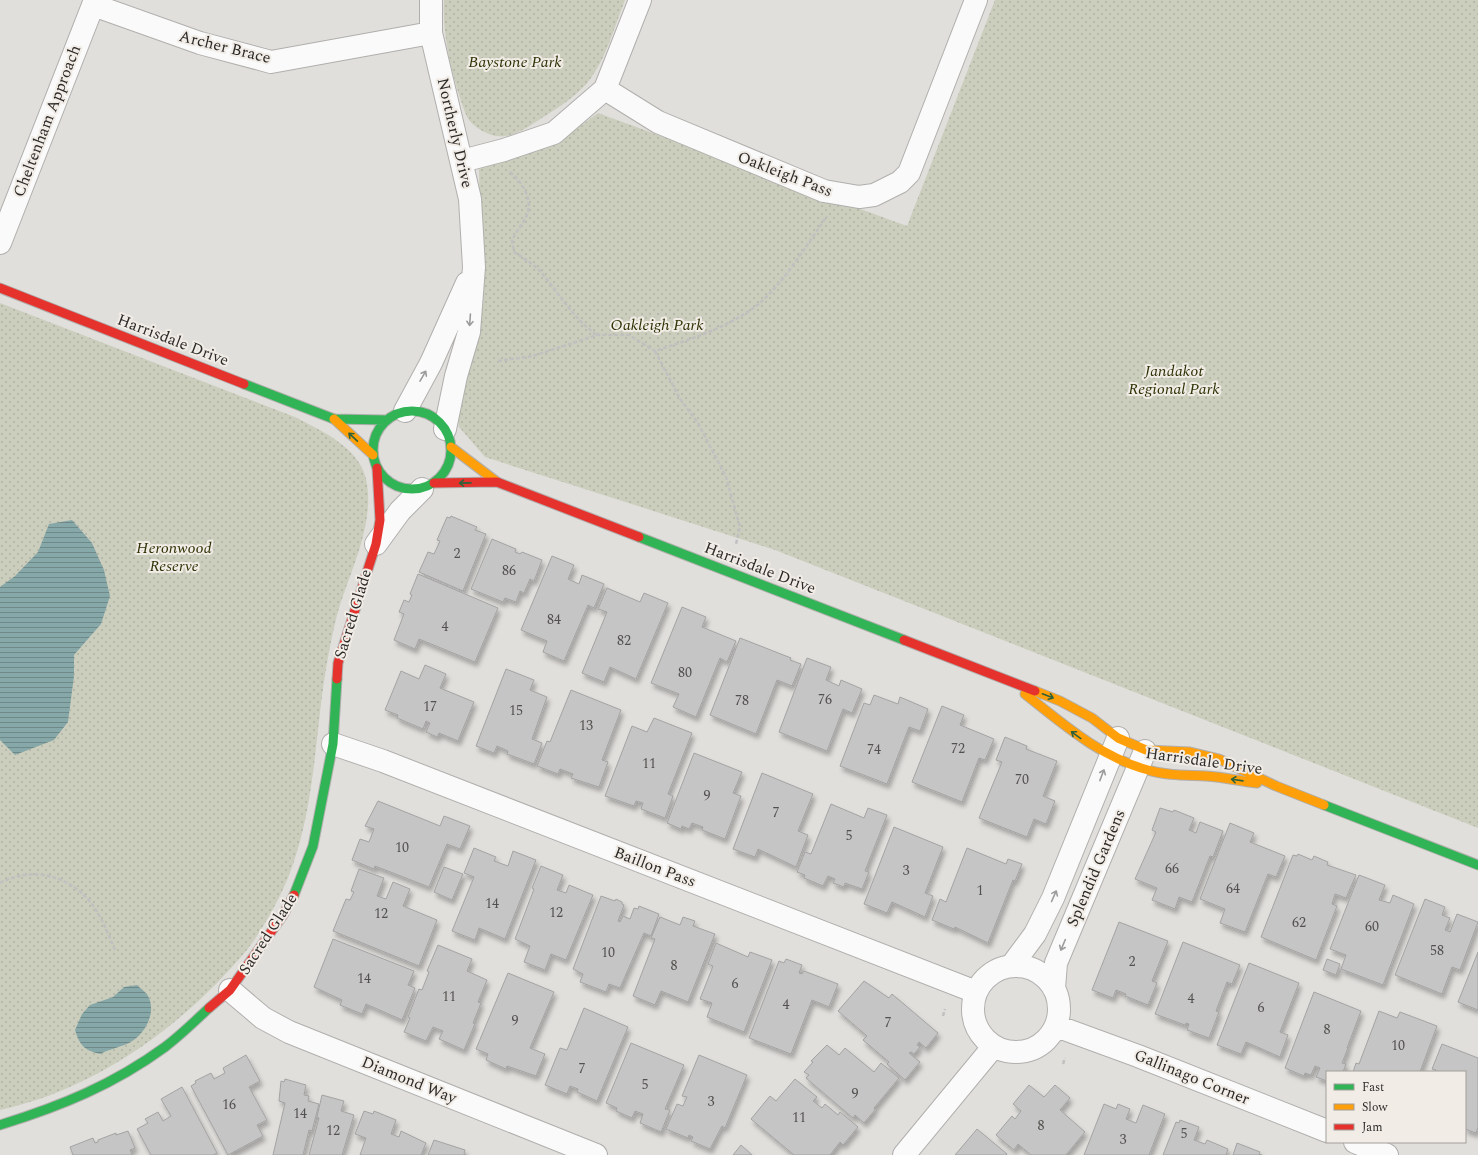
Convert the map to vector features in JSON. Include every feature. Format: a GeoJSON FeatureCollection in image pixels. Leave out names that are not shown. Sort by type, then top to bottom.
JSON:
{"type":"FeatureCollection","features":[{"type":"Feature","properties":{"kind":"street","name":"Northerly Drive"},"geometry":{"type":"LineString","coordinates":[[431,0],[431,34],[470,199],[474,267],[469,332],[456,376],[448,438]]}},
{"type":"Feature","properties":{"kind":"street"},"geometry":{"type":"LineString","coordinates":[[462,161],[504,150],[554,133],[605,89],[640,0]]}},
{"type":"Feature","properties":{"kind":"street","name":"Oakleigh Pass"},"geometry":{"type":"LineString","coordinates":[[605,89],[658,122],[824,191],[859,197],[874,195],[900,182],[909,173],[976,0]]}},
{"type":"Feature","properties":{"kind":"street","name":"Archer Brace"},"geometry":{"type":"LineString","coordinates":[[94,2],[200,43],[271,62],[431,34]]}},
{"type":"Feature","properties":{"kind":"street","name":"Cheltenham Approach"},"geometry":{"type":"LineString","coordinates":[[0,242],[94,2]]}},
{"type":"Feature","properties":{"kind":"street","name":"Northerly Drive"},"geometry":{"type":"LineString","coordinates":[[395,415],[431,363],[474,267]]}},
{"type":"Feature","properties":{"kind":"street","name":"Harrisdale Drive"},"geometry":{"type":"LineString","coordinates":[[0,288],[334,419],[373,455]]}},
{"type":"Feature","properties":{"kind":"street"},"geometry":{"type":"LineString","coordinates":[[418,411],[431,415],[442,424],[448,438],[447,467],[428,486],[409,490],[398,487],[388,481],[377,468],[373,455],[373,442],[378,430],[395,415],[418,411]]}},
{"type":"Feature","properties":{"kind":"street","name":"Harrisdale Drive"},"geometry":{"type":"LineString","coordinates":[[334,419],[395,415]]}},
{"type":"Feature","properties":{"kind":"street","name":"Harrisdale Drive"},"geometry":{"type":"LineString","coordinates":[[448,438],[497,482],[1077,709],[1092,718],[1114,746],[1142,758],[1150,771],[1186,776],[1207,776],[1276,786]]}},
{"type":"Feature","properties":{"kind":"street","name":"Sacred Glade"},"geometry":{"type":"LineString","coordinates":[[0,1125],[52,1109],[85,1095],[123,1075],[166,1046],[230,990],[284,915],[296,892],[313,846],[333,744],[338,663],[376,544],[380,520],[377,468]]}},
{"type":"Feature","properties":{"kind":"street","name":"Harrisdale Drive"},"geometry":{"type":"LineString","coordinates":[[428,486],[497,482]]}},
{"type":"Feature","properties":{"kind":"street","name":"Sacred Glade"},"geometry":{"type":"LineString","coordinates":[[376,544],[400,511],[428,486]]}},
{"type":"Feature","properties":{"kind":"street","name":"Harrisdale Drive"},"geometry":{"type":"LineString","coordinates":[[1011,682],[1073,733],[1090,745],[1114,746],[1142,758],[1190,752],[1219,759],[1276,786],[1478,865]]}},
{"type":"Feature","properties":{"kind":"street","name":"Baillon Pass"},"geometry":{"type":"LineString","coordinates":[[333,744],[383,761],[976,992]]}},
{"type":"Feature","properties":{"kind":"street","name":"Splendid Gardens"},"geometry":{"type":"LineString","coordinates":[[1012,965],[1035,934],[1053,898],[1114,746]]}},
{"type":"Feature","properties":{"kind":"street","name":"Splendid Gardens"},"geometry":{"type":"LineString","coordinates":[[1054,988],[1056,964],[1142,758]]}},
{"type":"Feature","properties":{"kind":"street"},"geometry":{"type":"LineString","coordinates":[[1012,965],[1025,966],[1037,970],[1047,978],[1054,988],[1059,1000],[1060,1013],[1056,1026],[1049,1037],[1040,1045],[1028,1051],[1016,1052],[1003,1050],[994,1046],[984,1038],[978,1029],[974,1020],[972,1009],[976,992],[984,979],[992,972],[1002,967],[1012,965]]}},
{"type":"Feature","properties":{"kind":"street","name":"Diamond Way"},"geometry":{"type":"LineString","coordinates":[[230,990],[263,1018],[289,1032],[596,1155]]}},
{"type":"Feature","properties":{"kind":"street","name":"Gallinago Corner"},"geometry":{"type":"LineString","coordinates":[[1056,1026],[1138,1056],[1326,1131]]}},
{"type":"Feature","properties":{"kind":"street"},"geometry":{"type":"LineString","coordinates":[[904,1155],[994,1046]]}},
{"type":"Feature","properties":{"kind":"street"},"geometry":{"type":"LineString","coordinates":[[1357,1143],[1387,1155]]}},
{"type":"Feature","properties":{"kind":"path"},"geometry":{"type":"LineString","coordinates":[[510,171],[526,190],[529,206],[526,218],[512,240],[514,252],[545,276],[575,316],[585,327],[597,335]]}},
{"type":"Feature","properties":{"kind":"path"},"geometry":{"type":"LineString","coordinates":[[655,351],[727,324],[760,302],[787,272],[828,214]]}},
{"type":"Feature","properties":{"kind":"path"},"geometry":{"type":"LineString","coordinates":[[498,361],[533,356],[597,335],[629,335],[655,351],[680,399],[698,423],[726,477],[740,527],[736,544]]}},
{"type":"Feature","properties":{"kind":"path"},"geometry":{"type":"LineString","coordinates":[[0,883],[13,878],[37,874],[55,877],[74,886],[92,904],[115,950]]}},
{"type":"Feature","properties":{"kind":"path"},"geometry":{"type":"LineString","coordinates":[[943,1016],[945,1009]]}},
{"type":"Feature","properties":{"kind":"path"},"geometry":{"type":"LineString","coordinates":[[1063,1064],[1065,1058]]}},
{"type":"Feature","properties":{"kind":"green space","name":"Baystone Park"},"geometry":{"type":"Polygon","coordinates":[[[444,0],[625,0],[602,60],[591,78],[581,90],[555,110],[529,127],[514,134],[494,136],[476,127],[469,120],[462,104],[454,79],[448,52],[444,26],[444,0]]]}},
{"type":"Feature","properties":{"kind":"green space","name":"Jandakot Regional Park"},"geometry":{"type":"Polygon","coordinates":[[[995,0],[1478,0],[1478,828],[775,550],[485,457],[459,427],[456,398],[480,226],[479,169],[560,141],[598,113],[907,226],[995,0]]]}},
{"type":"Feature","properties":{"kind":"green space","name":"Heronwood Reserve"},"geometry":{"type":"Polygon","coordinates":[[[0,303],[295,417],[317,428],[350,451],[358,461],[364,472],[368,498],[362,541],[334,626],[324,682],[312,782],[303,831],[288,877],[255,939],[237,962],[194,1005],[170,1026],[144,1045],[90,1078],[31,1102],[0,1110],[0,303]]]}},
{"type":"Feature","properties":{"kind":"water"},"geometry":{"type":"Polygon","coordinates":[[[72,520],[92,543],[104,570],[110,596],[101,624],[74,655],[74,676],[68,722],[54,740],[15,755],[0,740],[0,587],[15,576],[38,552],[49,524],[72,520]]]}},
{"type":"Feature","properties":{"kind":"water"},"geometry":{"type":"Polygon","coordinates":[[[137,985],[148,996],[151,1009],[148,1022],[140,1035],[129,1043],[100,1054],[86,1049],[81,1044],[75,1030],[82,1014],[90,1005],[113,997],[124,987],[137,985]]]}},
{"type":"Feature","properties":{"kind":"building"},"geometry":{"type":"Polygon","coordinates":[[[451,516],[477,527],[475,530],[486,534],[463,591],[419,572],[428,552],[434,554],[440,541],[437,540],[447,517],[450,518],[451,516]]]}},
{"type":"Feature","properties":{"kind":"building"},"geometry":{"type":"Polygon","coordinates":[[[492,539],[516,549],[515,552],[520,554],[522,552],[542,560],[534,581],[530,579],[524,593],[520,591],[516,602],[505,598],[503,602],[471,589],[492,539]]]}},
{"type":"Feature","properties":{"kind":"building"},"geometry":{"type":"Polygon","coordinates":[[[552,556],[574,565],[568,579],[579,584],[582,575],[604,584],[594,608],[588,605],[564,661],[543,652],[547,641],[521,630],[552,556]]]}},
{"type":"Feature","properties":{"kind":"building"},"geometry":{"type":"Polygon","coordinates":[[[418,574],[498,608],[475,662],[419,639],[415,649],[394,640],[404,614],[399,612],[404,600],[409,602],[412,595],[410,594],[418,574]]]}},
{"type":"Feature","properties":{"kind":"building"},"geometry":{"type":"Polygon","coordinates":[[[607,588],[640,602],[644,593],[668,603],[636,679],[610,667],[604,682],[582,673],[607,612],[598,609],[607,588]]]}},
{"type":"Feature","properties":{"kind":"building"},"geometry":{"type":"Polygon","coordinates":[[[682,607],[706,617],[702,627],[736,641],[727,662],[720,658],[696,717],[673,707],[679,694],[651,683],[682,607]]]}},
{"type":"Feature","properties":{"kind":"building"},"geometry":{"type":"Polygon","coordinates":[[[740,638],[791,658],[790,660],[801,664],[792,686],[777,680],[756,734],[710,715],[740,638]]]}},
{"type":"Feature","properties":{"kind":"building"},"geometry":{"type":"Polygon","coordinates":[[[807,658],[831,667],[826,680],[839,686],[841,680],[862,689],[852,713],[843,709],[827,751],[779,732],[807,658]]]}},
{"type":"Feature","properties":{"kind":"building"},"geometry":{"type":"Polygon","coordinates":[[[425,665],[446,674],[440,688],[474,702],[458,741],[439,733],[437,737],[426,732],[430,723],[426,721],[423,729],[397,718],[398,715],[385,710],[401,671],[419,679],[425,665]]]}},
{"type":"Feature","properties":{"kind":"building"},"geometry":{"type":"Polygon","coordinates":[[[506,669],[534,680],[530,690],[547,697],[532,739],[542,743],[534,764],[507,754],[508,751],[497,746],[494,753],[476,746],[506,669]]]}},
{"type":"Feature","properties":{"kind":"building"},"geometry":{"type":"Polygon","coordinates":[[[571,690],[621,710],[602,760],[608,762],[599,787],[571,778],[573,774],[560,769],[558,774],[537,766],[547,741],[550,742],[571,690]]]}},
{"type":"Feature","properties":{"kind":"building"},"geometry":{"type":"Polygon","coordinates":[[[874,695],[898,704],[900,697],[928,709],[920,731],[909,727],[887,784],[840,766],[864,703],[870,705],[874,695]]]}},
{"type":"Feature","properties":{"kind":"building"},"geometry":{"type":"Polygon","coordinates":[[[942,706],[964,715],[960,725],[994,739],[985,760],[979,758],[962,802],[912,782],[942,706]]]}},
{"type":"Feature","properties":{"kind":"building"},"geometry":{"type":"Polygon","coordinates":[[[654,718],[692,733],[668,794],[673,796],[665,818],[641,809],[643,803],[636,801],[634,806],[605,796],[632,726],[647,732],[654,718]]]}},
{"type":"Feature","properties":{"kind":"building"},"geometry":{"type":"Polygon","coordinates":[[[1005,737],[1027,746],[1026,749],[1057,761],[1043,796],[1055,801],[1046,824],[1034,819],[1027,837],[979,818],[1002,762],[996,760],[1005,737]]]}},
{"type":"Feature","properties":{"kind":"building"},"geometry":{"type":"Polygon","coordinates":[[[694,753],[742,772],[733,793],[741,796],[725,839],[702,830],[703,827],[692,823],[689,829],[682,826],[681,829],[667,823],[694,753]]]}},
{"type":"Feature","properties":{"kind":"building"},"geometry":{"type":"Polygon","coordinates":[[[762,773],[813,794],[798,831],[808,835],[796,867],[758,849],[755,857],[733,849],[762,773]]]}},
{"type":"Feature","properties":{"kind":"building"},"geometry":{"type":"Polygon","coordinates":[[[378,801],[440,826],[444,816],[470,826],[460,849],[447,844],[429,887],[375,866],[374,869],[352,860],[360,839],[369,842],[374,829],[365,826],[378,801]]]}},
{"type":"Feature","properties":{"kind":"building"},"geometry":{"type":"Polygon","coordinates":[[[831,804],[864,818],[868,808],[887,815],[865,871],[869,872],[862,889],[845,883],[844,887],[833,883],[835,879],[828,876],[823,886],[804,878],[805,875],[797,872],[805,852],[811,854],[831,804]]]}},
{"type":"Feature","properties":{"kind":"building"},"geometry":{"type":"Polygon","coordinates":[[[1160,808],[1173,812],[1174,810],[1194,818],[1189,830],[1196,833],[1200,822],[1223,831],[1213,857],[1210,856],[1192,902],[1179,897],[1175,909],[1152,900],[1157,888],[1135,879],[1156,832],[1152,830],[1160,808]]]}},
{"type":"Feature","properties":{"kind":"building"},"geometry":{"type":"Polygon","coordinates":[[[1230,823],[1254,833],[1250,842],[1285,856],[1276,877],[1268,874],[1245,932],[1220,923],[1225,909],[1200,899],[1230,823]]]}},
{"type":"Feature","properties":{"kind":"building"},"geometry":{"type":"Polygon","coordinates":[[[894,827],[943,847],[925,893],[933,896],[925,917],[892,902],[887,913],[864,904],[894,827]]]}},
{"type":"Feature","properties":{"kind":"building"},"geometry":{"type":"Polygon","coordinates":[[[474,848],[496,857],[494,861],[508,866],[513,851],[536,860],[505,939],[479,928],[475,940],[452,931],[474,877],[464,873],[474,848]]]}},
{"type":"Feature","properties":{"kind":"building"},"geometry":{"type":"Polygon","coordinates":[[[967,848],[1006,864],[1008,859],[1022,864],[1015,881],[1013,880],[988,943],[955,927],[954,929],[932,920],[940,899],[946,902],[967,848]]]}},
{"type":"Feature","properties":{"kind":"building"},"geometry":{"type":"Polygon","coordinates":[[[1298,854],[1312,860],[1314,856],[1328,862],[1327,865],[1356,875],[1346,898],[1335,894],[1332,904],[1337,906],[1316,960],[1261,937],[1293,855],[1297,856],[1298,854]]]}},
{"type":"Feature","properties":{"kind":"building"},"geometry":{"type":"Polygon","coordinates":[[[541,866],[563,875],[557,890],[566,893],[569,885],[593,895],[566,960],[551,954],[545,970],[524,962],[530,946],[515,939],[541,866]]]}},
{"type":"Feature","properties":{"kind":"building"},"geometry":{"type":"Polygon","coordinates":[[[444,867],[463,874],[452,900],[434,892],[444,867]]]}},
{"type":"Feature","properties":{"kind":"building"},"geometry":{"type":"Polygon","coordinates":[[[359,869],[384,878],[377,896],[386,899],[393,882],[410,889],[403,906],[437,920],[419,966],[333,931],[346,899],[350,900],[354,892],[351,891],[359,869]]]}},
{"type":"Feature","properties":{"kind":"building"},"geometry":{"type":"Polygon","coordinates":[[[1359,875],[1385,885],[1379,900],[1390,903],[1393,895],[1414,904],[1383,985],[1341,969],[1346,955],[1330,949],[1359,875]]]}},
{"type":"Feature","properties":{"kind":"building"},"geometry":{"type":"Polygon","coordinates":[[[601,896],[615,901],[616,899],[622,902],[624,905],[618,921],[620,922],[623,916],[630,919],[634,908],[638,909],[639,906],[659,914],[651,936],[644,933],[620,988],[609,984],[606,992],[580,982],[583,974],[573,969],[601,896]]]}},
{"type":"Feature","properties":{"kind":"building"},"geometry":{"type":"Polygon","coordinates":[[[1425,899],[1445,907],[1442,915],[1450,918],[1445,930],[1450,932],[1457,914],[1478,922],[1460,970],[1452,967],[1442,994],[1395,975],[1425,899]]]}},
{"type":"Feature","properties":{"kind":"building"},"geometry":{"type":"Polygon","coordinates":[[[660,917],[680,925],[683,917],[695,921],[693,926],[715,934],[688,1002],[661,991],[655,1005],[633,996],[655,939],[651,938],[660,917]]]}},
{"type":"Feature","properties":{"kind":"building"},"geometry":{"type":"Polygon","coordinates":[[[1119,922],[1168,941],[1152,981],[1157,983],[1148,1005],[1125,996],[1126,994],[1116,990],[1113,998],[1092,990],[1119,922]]]}},
{"type":"Feature","properties":{"kind":"building"},"geometry":{"type":"Polygon","coordinates":[[[333,939],[414,971],[408,985],[415,988],[402,1020],[366,1004],[362,1014],[340,1005],[342,1000],[314,987],[333,939]]]}},
{"type":"Feature","properties":{"kind":"building"},"geometry":{"type":"Polygon","coordinates":[[[1183,942],[1240,965],[1232,984],[1227,982],[1216,1011],[1219,1012],[1209,1038],[1187,1030],[1189,1024],[1186,1023],[1185,1025],[1155,1014],[1183,942]]]}},
{"type":"Feature","properties":{"kind":"building"},"geometry":{"type":"Polygon","coordinates":[[[716,943],[748,957],[750,952],[772,960],[744,1032],[707,1017],[712,1003],[700,999],[713,966],[708,964],[716,943]]]}},
{"type":"Feature","properties":{"kind":"building"},"geometry":{"type":"Polygon","coordinates":[[[438,945],[472,959],[467,971],[487,980],[478,1002],[481,1003],[473,1023],[475,1024],[464,1050],[439,1039],[443,1031],[433,1027],[426,1041],[404,1032],[410,1018],[408,1017],[419,989],[422,990],[429,972],[427,971],[438,945]]]}},
{"type":"Feature","properties":{"kind":"building"},"geometry":{"type":"Polygon","coordinates":[[[1478,952],[1478,1010],[1458,1002],[1478,952]]]}},
{"type":"Feature","properties":{"kind":"building"},"geometry":{"type":"Polygon","coordinates":[[[786,959],[802,965],[799,973],[802,974],[804,971],[838,984],[829,1007],[812,1000],[791,1054],[749,1038],[779,961],[784,963],[786,959]]]}},
{"type":"Feature","properties":{"kind":"building"},"geometry":{"type":"Polygon","coordinates":[[[1327,959],[1340,964],[1336,975],[1323,970],[1327,959]]]}},
{"type":"Feature","properties":{"kind":"building"},"geometry":{"type":"Polygon","coordinates":[[[1249,963],[1299,983],[1280,1032],[1288,1035],[1280,1057],[1246,1042],[1241,1054],[1217,1045],[1249,963]]]}},
{"type":"Feature","properties":{"kind":"building"},"geometry":{"type":"Polygon","coordinates":[[[508,973],[554,992],[530,1048],[545,1054],[536,1076],[507,1066],[506,1069],[486,1060],[488,1054],[476,1049],[508,973]]]}},
{"type":"Feature","properties":{"kind":"building"},"geometry":{"type":"Polygon","coordinates":[[[864,981],[889,998],[892,994],[938,1033],[926,1048],[919,1042],[917,1045],[920,1047],[914,1054],[911,1052],[909,1053],[920,1062],[905,1080],[887,1064],[889,1062],[863,1040],[867,1036],[838,1011],[864,981]]]}},
{"type":"Feature","properties":{"kind":"building"},"geometry":{"type":"Polygon","coordinates":[[[1314,992],[1361,1011],[1342,1063],[1346,1064],[1343,1071],[1326,1071],[1326,1081],[1316,1077],[1320,1068],[1315,1066],[1311,1075],[1305,1073],[1304,1076],[1285,1068],[1314,992]]]}},
{"type":"Feature","properties":{"kind":"building"},"geometry":{"type":"Polygon","coordinates":[[[584,1008],[628,1027],[597,1101],[577,1092],[578,1089],[570,1086],[567,1094],[545,1085],[560,1048],[567,1050],[584,1008]]]}},
{"type":"Feature","properties":{"kind":"building"},"geometry":{"type":"Polygon","coordinates":[[[1379,1011],[1397,1018],[1400,1012],[1437,1026],[1420,1071],[1353,1071],[1356,1063],[1359,1064],[1379,1011]]]}},
{"type":"Feature","properties":{"kind":"building"},"geometry":{"type":"Polygon","coordinates":[[[631,1043],[684,1065],[665,1109],[670,1110],[661,1132],[640,1123],[643,1114],[635,1111],[632,1118],[616,1111],[617,1108],[606,1103],[631,1043]]]}},
{"type":"Feature","properties":{"kind":"building"},"geometry":{"type":"Polygon","coordinates":[[[1442,1044],[1478,1058],[1478,1127],[1476,1133],[1466,1129],[1466,1071],[1436,1071],[1432,1069],[1442,1044]]]}},
{"type":"Feature","properties":{"kind":"building"},"geometry":{"type":"Polygon","coordinates":[[[827,1045],[839,1055],[845,1048],[874,1072],[881,1063],[899,1078],[874,1108],[875,1110],[864,1123],[855,1115],[853,1118],[806,1078],[809,1075],[804,1072],[813,1062],[811,1061],[827,1045]]]}},
{"type":"Feature","properties":{"kind":"building"},"geometry":{"type":"Polygon","coordinates":[[[246,1055],[260,1081],[249,1087],[267,1120],[257,1125],[263,1136],[228,1155],[191,1086],[196,1083],[195,1081],[211,1073],[214,1079],[225,1073],[223,1068],[246,1055]]]}},
{"type":"Feature","properties":{"kind":"building"},"geometry":{"type":"Polygon","coordinates":[[[699,1055],[747,1075],[725,1128],[722,1126],[710,1149],[691,1141],[693,1137],[689,1135],[688,1138],[666,1129],[677,1104],[683,1106],[687,1097],[682,1096],[699,1055]]]}},
{"type":"Feature","properties":{"kind":"building"},"geometry":{"type":"Polygon","coordinates":[[[285,1079],[306,1085],[304,1095],[309,1096],[308,1101],[319,1104],[312,1131],[309,1130],[303,1155],[273,1155],[285,1103],[279,1101],[281,1081],[284,1082],[285,1079]]]}},
{"type":"Feature","properties":{"kind":"building"},"geometry":{"type":"Polygon","coordinates":[[[795,1079],[817,1097],[813,1101],[822,1108],[825,1104],[838,1115],[840,1112],[858,1127],[843,1145],[840,1142],[830,1155],[794,1155],[751,1119],[770,1096],[776,1101],[795,1079]]]}},
{"type":"Feature","properties":{"kind":"building"},"geometry":{"type":"Polygon","coordinates":[[[1029,1085],[1044,1097],[1055,1085],[1070,1098],[1060,1110],[1085,1132],[1066,1155],[1031,1155],[1018,1144],[1014,1150],[996,1135],[1012,1116],[1015,1119],[1021,1111],[1013,1104],[1029,1085]]]}},
{"type":"Feature","properties":{"kind":"building"},"geometry":{"type":"Polygon","coordinates":[[[182,1087],[217,1153],[213,1155],[151,1155],[137,1129],[148,1123],[145,1119],[158,1112],[163,1121],[171,1116],[161,1099],[182,1087]]]}},
{"type":"Feature","properties":{"kind":"building"},"geometry":{"type":"Polygon","coordinates":[[[322,1095],[344,1101],[341,1111],[354,1115],[342,1155],[309,1155],[319,1118],[317,1117],[322,1095]]]}},
{"type":"Feature","properties":{"kind":"building"},"geometry":{"type":"Polygon","coordinates":[[[1104,1104],[1116,1109],[1118,1104],[1130,1109],[1126,1119],[1136,1123],[1143,1105],[1165,1114],[1149,1155],[1084,1155],[1104,1104]]]}},
{"type":"Feature","properties":{"kind":"building"},"geometry":{"type":"Polygon","coordinates":[[[364,1111],[373,1114],[374,1111],[396,1120],[391,1134],[399,1137],[401,1131],[426,1143],[421,1155],[360,1155],[366,1138],[355,1134],[364,1111]]]}},
{"type":"Feature","properties":{"kind":"building"},"geometry":{"type":"Polygon","coordinates":[[[1180,1120],[1199,1127],[1194,1140],[1205,1144],[1207,1140],[1228,1149],[1226,1155],[1163,1155],[1176,1122],[1179,1123],[1180,1120]]]}},
{"type":"Feature","properties":{"kind":"building"},"geometry":{"type":"Polygon","coordinates":[[[977,1129],[1007,1154],[955,1155],[977,1129]]]}},
{"type":"Feature","properties":{"kind":"building"},"geometry":{"type":"Polygon","coordinates":[[[128,1131],[135,1148],[130,1150],[132,1155],[73,1155],[70,1147],[93,1138],[95,1143],[98,1142],[98,1140],[116,1133],[116,1135],[128,1131]]]}},
{"type":"Feature","properties":{"kind":"building"},"geometry":{"type":"Polygon","coordinates":[[[434,1140],[465,1150],[464,1154],[466,1155],[428,1155],[434,1140]]]}},
{"type":"Feature","properties":{"kind":"building"},"geometry":{"type":"Polygon","coordinates":[[[1237,1143],[1260,1152],[1259,1154],[1262,1155],[1233,1155],[1237,1143]]]}},
{"type":"Feature","properties":{"kind":"building"},"geometry":{"type":"Polygon","coordinates":[[[741,1145],[752,1155],[733,1155],[741,1145]]]}},
{"type":"Feature","properties":{"kind":"traffic: fast"},"geometry":{"type":"LineString","coordinates":[[244,384],[334,419],[386,420]]}},
{"type":"Feature","properties":{"kind":"traffic: fast"},"geometry":{"type":"LineString","coordinates":[[404,411],[420,411],[434,417],[445,428],[451,442],[451,450],[451,458],[445,472],[434,483],[420,489],[404,489],[390,483],[379,472],[373,458],[373,442],[379,428],[390,417],[404,411]]}},
{"type":"Feature","properties":{"kind":"traffic: fast"},"geometry":{"type":"LineString","coordinates":[[639,537],[904,640]]}},
{"type":"Feature","properties":{"kind":"traffic: fast"},"geometry":{"type":"LineString","coordinates":[[294,895],[313,846],[333,744],[337,679]]}},
{"type":"Feature","properties":{"kind":"traffic: fast"},"geometry":{"type":"LineString","coordinates":[[1324,805],[1478,865]]}},
{"type":"Feature","properties":{"kind":"traffic: fast"},"geometry":{"type":"LineString","coordinates":[[0,1125],[65,1102],[126,1073],[165,1047],[209,1008]]}},
{"type":"Feature","properties":{"kind":"traffic: slow"},"geometry":{"type":"LineString","coordinates":[[334,419],[373,455]]}},
{"type":"Feature","properties":{"kind":"traffic: slow"},"geometry":{"type":"LineString","coordinates":[[451,447],[497,482]]}},
{"type":"Feature","properties":{"kind":"traffic: slow"},"geometry":{"type":"LineString","coordinates":[[1035,691],[1060,701],[1092,718],[1118,738],[1146,750],[1190,752],[1219,759],[1276,786],[1324,805]]}},
{"type":"Feature","properties":{"kind":"traffic: slow"},"geometry":{"type":"LineString","coordinates":[[1025,694],[1068,728],[1098,748],[1130,764],[1162,773],[1212,777],[1257,783]]}},
{"type":"Feature","properties":{"kind":"traffic: jam"},"geometry":{"type":"LineString","coordinates":[[0,288],[244,384]]}},
{"type":"Feature","properties":{"kind":"traffic: jam"},"geometry":{"type":"LineString","coordinates":[[337,679],[338,663],[376,544],[380,520],[377,468]]}},
{"type":"Feature","properties":{"kind":"traffic: jam"},"geometry":{"type":"LineString","coordinates":[[434,483],[497,482],[639,537]]}},
{"type":"Feature","properties":{"kind":"traffic: jam"},"geometry":{"type":"LineString","coordinates":[[904,640],[1035,691]]}},
{"type":"Feature","properties":{"kind":"traffic: jam"},"geometry":{"type":"LineString","coordinates":[[209,1008],[230,990],[283,915],[294,895]]}},
{"type":"Feature","properties":{"kind":"park label","name":"Oakleigh Park"},"geometry":{"type":"Point","coordinates":[657,325]}}]}
